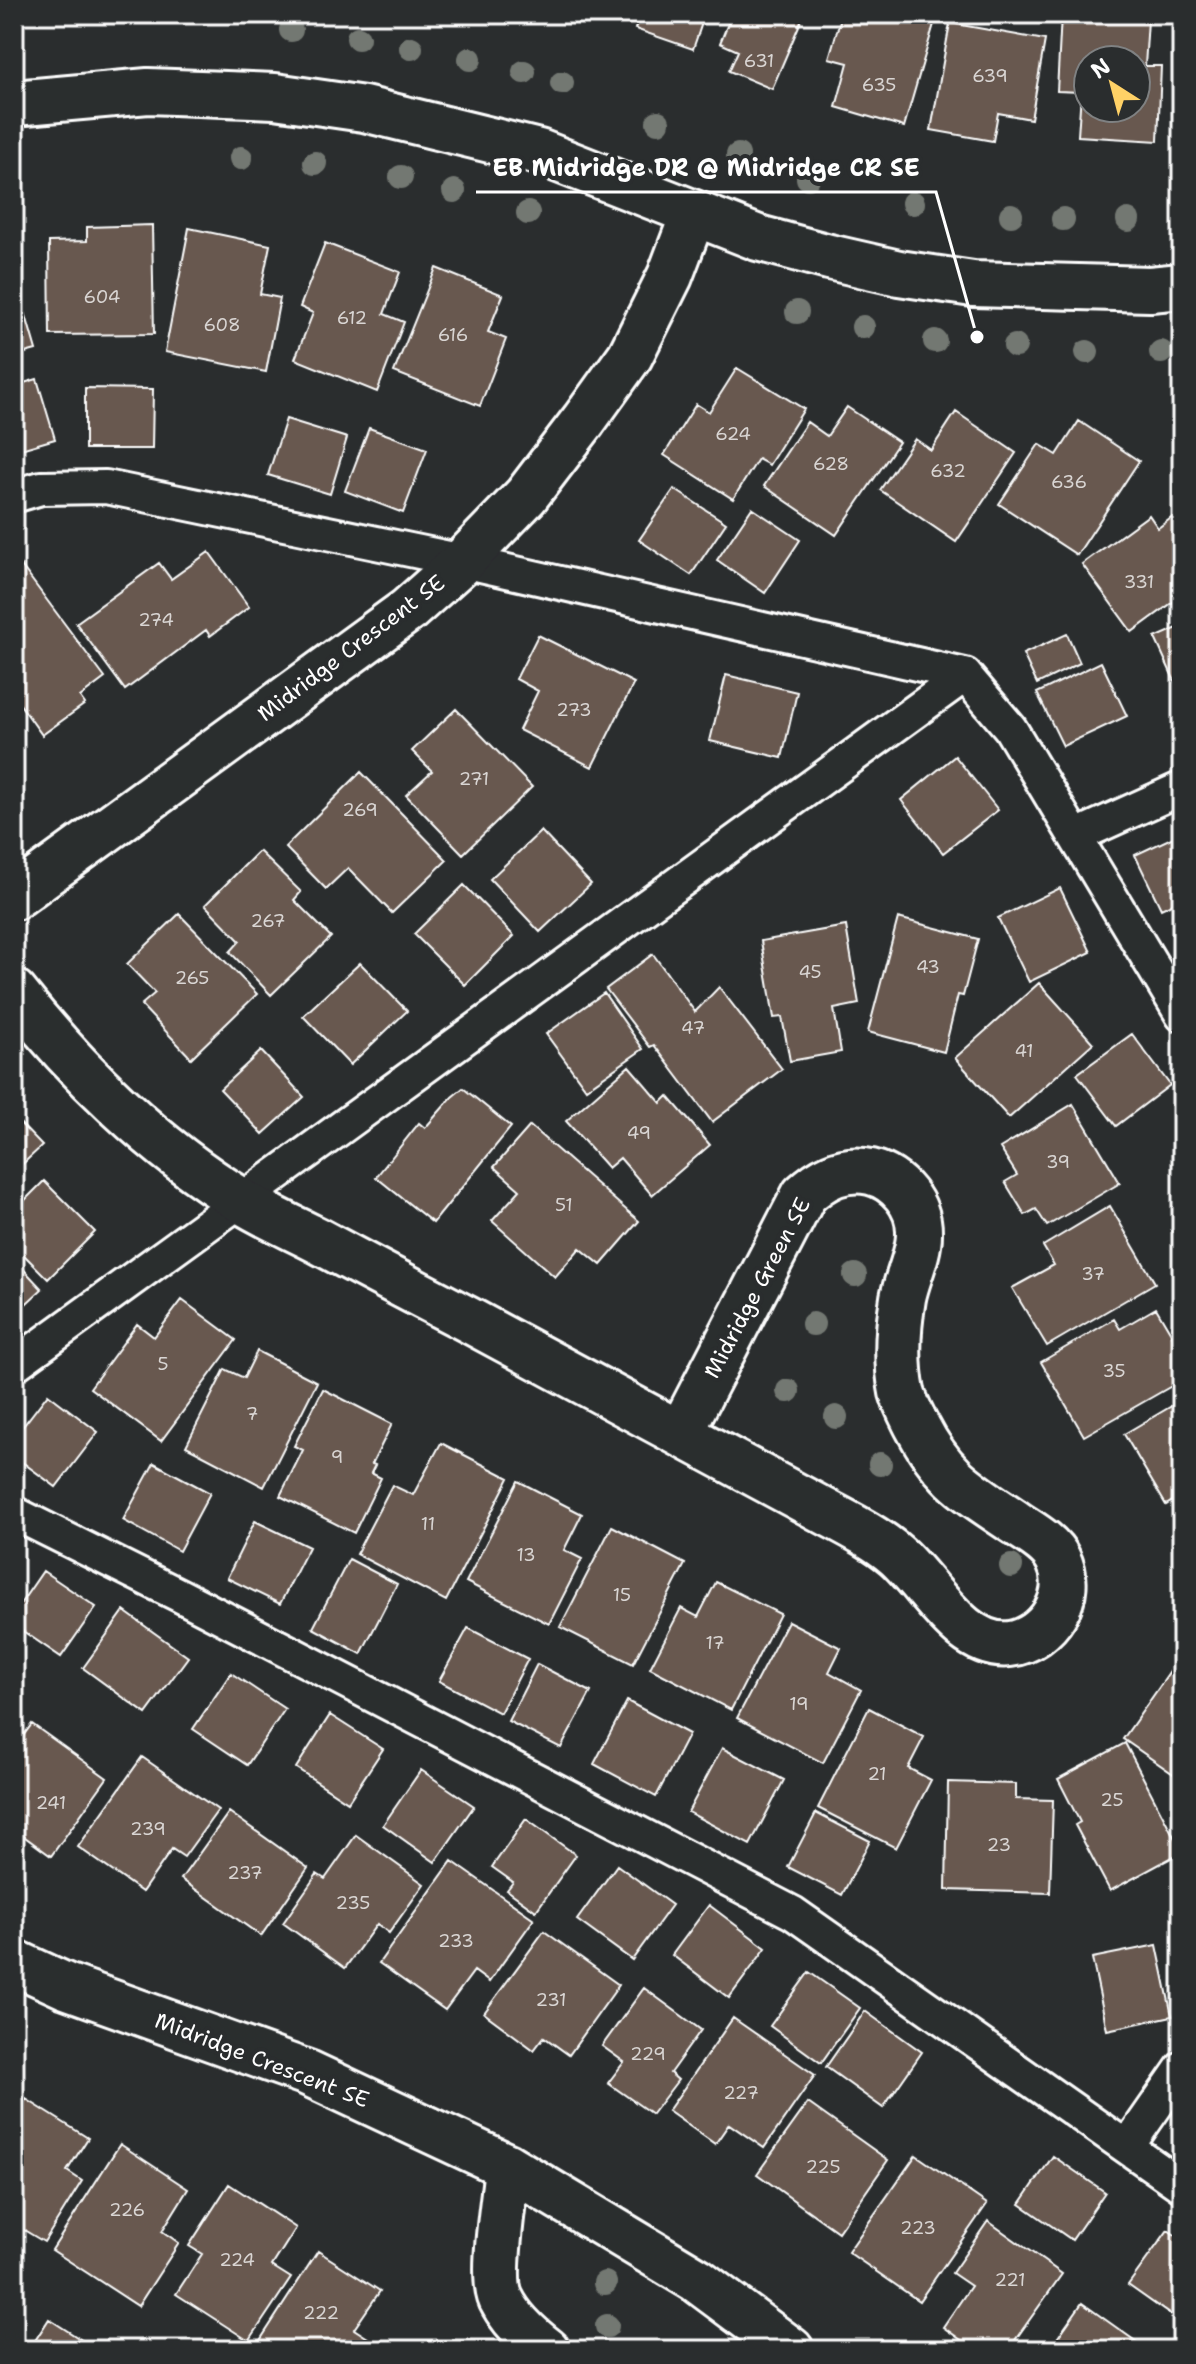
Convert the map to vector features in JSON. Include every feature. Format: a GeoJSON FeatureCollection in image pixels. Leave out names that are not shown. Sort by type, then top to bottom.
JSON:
{"type":"FeatureCollection","features":[{"type":"Feature","properties":{"kind":"street"},"geometry":{"type":"LineString","coordinates":[[14,103],[148,91],[275,96],[364,109],[539,152],[758,238],[899,273],[973,284],[1150,289],[1182,286]]}},
{"type":"Feature","properties":{"kind":"street","name":"Midridge Crescent SE"},"geometry":{"type":"LineString","coordinates":[[14,897],[408,610],[463,561],[526,496],[630,356],[670,276],[693,215]]}},
{"type":"Feature","properties":{"kind":"street","name":"Midridge Green SE"},"geometry":{"type":"LineString","coordinates":[[14,992],[39,1024],[89,1077],[170,1150],[241,1201],[681,1432],[860,1531],[895,1554],[977,1640],[1013,1644],[1031,1637],[1058,1610],[1063,1592],[1063,1573],[1058,1559],[1048,1546],[958,1483],[935,1459],[903,1394],[898,1343],[904,1296],[920,1235],[910,1200],[898,1185],[882,1175],[860,1170],[839,1171],[819,1180],[804,1195],[681,1432]]}},
{"type":"Feature","properties":{"kind":"street","name":"Midridge Crescent SE"},"geometry":{"type":"LineString","coordinates":[[14,1962],[66,1986],[308,2073],[507,2166],[697,2280],[791,2350]]}},
{"type":"Feature","properties":{"kind":"street"},"geometry":{"type":"LineString","coordinates":[[507,2166],[497,2272],[500,2297],[530,2338],[547,2350]]}},
{"type":"Feature","properties":{"kind":"lane"},"geometry":{"type":"LineString","coordinates":[[14,496],[41,488],[106,487],[463,561],[965,675],[1010,728],[1182,1015]]}},
{"type":"Feature","properties":{"kind":"lane"},"geometry":{"type":"LineString","coordinates":[[14,1365],[965,675]]}},
{"type":"Feature","properties":{"kind":"lane"},"geometry":{"type":"LineString","coordinates":[[1076,836],[1182,788]]}},
{"type":"Feature","properties":{"kind":"lane"},"geometry":{"type":"LineString","coordinates":[[14,1513],[181,1596],[793,1913],[1182,2186]]}},
{"type":"Feature","properties":{"kind":"lane"},"geometry":{"type":"LineString","coordinates":[[1127,2147],[1182,2068]]}},
{"type":"Feature","properties":{"kind":"building"},"geometry":{"type":"Polygon","coordinates":[[[640,14],[705,14],[693,49],[635,29],[640,14]]]}},
{"type":"Feature","properties":{"kind":"building"},"geometry":{"type":"Polygon","coordinates":[[[720,14],[804,14],[772,89],[729,71],[738,51],[720,43],[729,21],[719,17],[720,14]]]}},
{"type":"Feature","properties":{"kind":"building"},"geometry":{"type":"Polygon","coordinates":[[[842,14],[902,14],[934,24],[904,127],[836,107],[848,63],[829,58],[842,14]]]}},
{"type":"Feature","properties":{"kind":"building"},"geometry":{"type":"Polygon","coordinates":[[[1061,15],[1148,20],[1146,44],[1072,44],[1072,92],[1057,91],[1061,15]]]}},
{"type":"Feature","properties":{"kind":"building"},"geometry":{"type":"Polygon","coordinates":[[[950,23],[1045,40],[1031,119],[998,113],[993,141],[931,130],[950,23]]]}},
{"type":"Feature","properties":{"kind":"building"},"geometry":{"type":"Polygon","coordinates":[[[1182,27],[1182,99],[1177,28],[1182,27]]]}},
{"type":"Feature","properties":{"kind":"building"},"geometry":{"type":"Polygon","coordinates":[[[1152,66],[1161,66],[1158,141],[1078,136],[1079,124],[1152,124],[1152,66]]]}},
{"type":"Feature","properties":{"kind":"building"},"geometry":{"type":"Polygon","coordinates":[[[152,225],[154,334],[50,335],[49,242],[87,241],[87,227],[152,225]]]}},
{"type":"Feature","properties":{"kind":"building"},"geometry":{"type":"Polygon","coordinates":[[[189,228],[270,245],[260,294],[280,298],[266,372],[165,352],[189,228]]]}},
{"type":"Feature","properties":{"kind":"building"},"geometry":{"type":"Polygon","coordinates":[[[325,243],[400,272],[384,314],[404,322],[377,392],[295,359],[313,313],[300,307],[325,243]]]}},
{"type":"Feature","properties":{"kind":"building"},"geometry":{"type":"Polygon","coordinates":[[[436,268],[503,295],[488,332],[506,339],[480,406],[394,372],[436,268]]]}},
{"type":"Feature","properties":{"kind":"building"},"geometry":{"type":"Polygon","coordinates":[[[18,288],[36,350],[14,356],[14,290],[18,288]]]}},
{"type":"Feature","properties":{"kind":"building"},"geometry":{"type":"Polygon","coordinates":[[[737,368],[804,409],[769,465],[758,459],[733,499],[664,455],[696,404],[709,412],[737,368]]]}},
{"type":"Feature","properties":{"kind":"building"},"geometry":{"type":"Polygon","coordinates":[[[37,379],[55,439],[14,451],[14,386],[37,379]]]}},
{"type":"Feature","properties":{"kind":"building"},"geometry":{"type":"Polygon","coordinates":[[[85,388],[153,389],[152,449],[85,449],[85,388]]]}},
{"type":"Feature","properties":{"kind":"building"},"geometry":{"type":"Polygon","coordinates":[[[847,407],[899,442],[836,535],[764,486],[807,422],[827,436],[847,407]]]}},
{"type":"Feature","properties":{"kind":"building"},"geometry":{"type":"Polygon","coordinates":[[[956,412],[1016,453],[956,542],[880,490],[915,439],[931,450],[956,412]]]}},
{"type":"Feature","properties":{"kind":"building"},"geometry":{"type":"Polygon","coordinates":[[[286,419],[347,438],[330,494],[268,475],[286,419]]]}},
{"type":"Feature","properties":{"kind":"building"},"geometry":{"type":"Polygon","coordinates":[[[1079,421],[1139,461],[1077,555],[999,504],[1039,444],[1057,455],[1079,421]]]}},
{"type":"Feature","properties":{"kind":"building"},"geometry":{"type":"Polygon","coordinates":[[[369,428],[427,449],[403,513],[345,491],[369,428]]]}},
{"type":"Feature","properties":{"kind":"building"},"geometry":{"type":"Polygon","coordinates":[[[674,489],[726,523],[691,575],[639,540],[674,489]]]}},
{"type":"Feature","properties":{"kind":"building"},"geometry":{"type":"Polygon","coordinates":[[[752,508],[800,540],[765,593],[717,560],[752,508]]]}},
{"type":"Feature","properties":{"kind":"building"},"geometry":{"type":"Polygon","coordinates":[[[1182,510],[1182,608],[1176,600],[1132,632],[1082,564],[1149,515],[1158,528],[1182,510]]]}},
{"type":"Feature","properties":{"kind":"building"},"geometry":{"type":"Polygon","coordinates":[[[209,552],[249,607],[210,636],[206,630],[125,690],[76,623],[159,563],[171,579],[209,552]]]}},
{"type":"Feature","properties":{"kind":"building"},"geometry":{"type":"Polygon","coordinates":[[[14,556],[105,678],[80,697],[85,704],[42,735],[14,696],[14,556]]]}},
{"type":"Feature","properties":{"kind":"building"},"geometry":{"type":"Polygon","coordinates":[[[1182,626],[1182,697],[1155,638],[1182,626]]]}},
{"type":"Feature","properties":{"kind":"building"},"geometry":{"type":"Polygon","coordinates":[[[1067,634],[1080,663],[1037,684],[1023,654],[1067,634]]]}},
{"type":"Feature","properties":{"kind":"building"},"geometry":{"type":"Polygon","coordinates":[[[538,635],[634,683],[592,767],[519,730],[538,691],[516,679],[538,635]]]}},
{"type":"Feature","properties":{"kind":"building"},"geometry":{"type":"Polygon","coordinates":[[[1101,662],[1127,716],[1063,746],[1037,693],[1101,662]]]}},
{"type":"Feature","properties":{"kind":"building"},"geometry":{"type":"Polygon","coordinates":[[[726,675],[797,692],[782,758],[710,741],[726,675]]]}},
{"type":"Feature","properties":{"kind":"building"},"geometry":{"type":"Polygon","coordinates":[[[456,709],[532,787],[463,854],[406,795],[432,771],[412,751],[456,709]]]}},
{"type":"Feature","properties":{"kind":"building"},"geometry":{"type":"Polygon","coordinates":[[[955,756],[998,810],[943,853],[901,800],[955,756]]]}},
{"type":"Feature","properties":{"kind":"building"},"geometry":{"type":"Polygon","coordinates":[[[361,772],[447,860],[392,913],[348,868],[326,889],[285,847],[361,772]]]}},
{"type":"Feature","properties":{"kind":"building"},"geometry":{"type":"Polygon","coordinates":[[[541,831],[591,884],[540,932],[490,879],[541,831]]]}},
{"type":"Feature","properties":{"kind":"building"},"geometry":{"type":"Polygon","coordinates":[[[1182,833],[1182,899],[1161,909],[1135,855],[1182,833]]]}},
{"type":"Feature","properties":{"kind":"building"},"geometry":{"type":"Polygon","coordinates":[[[259,851],[301,892],[294,900],[331,937],[271,995],[230,952],[240,941],[205,905],[259,851]]]}},
{"type":"Feature","properties":{"kind":"building"},"geometry":{"type":"Polygon","coordinates":[[[464,885],[514,936],[465,985],[414,934],[464,885]]]}},
{"type":"Feature","properties":{"kind":"building"},"geometry":{"type":"Polygon","coordinates":[[[1060,888],[1091,952],[1029,982],[998,918],[1060,888]]]}},
{"type":"Feature","properties":{"kind":"building"},"geometry":{"type":"Polygon","coordinates":[[[179,914],[257,994],[191,1058],[141,1005],[155,993],[127,964],[179,914]]]}},
{"type":"Feature","properties":{"kind":"building"},"geometry":{"type":"Polygon","coordinates":[[[898,918],[978,939],[963,996],[958,995],[944,1052],[868,1032],[898,918]]]}},
{"type":"Feature","properties":{"kind":"building"},"geometry":{"type":"Polygon","coordinates":[[[846,926],[859,1004],[834,1009],[841,1052],[790,1061],[782,1017],[774,1018],[761,941],[846,926]]]}},
{"type":"Feature","properties":{"kind":"building"},"geometry":{"type":"Polygon","coordinates":[[[653,954],[695,1012],[719,987],[782,1069],[712,1122],[654,1045],[650,1047],[606,989],[653,954]]]}},
{"type":"Feature","properties":{"kind":"building"},"geometry":{"type":"Polygon","coordinates":[[[360,963],[407,1011],[350,1065],[303,1016],[360,963]]]}},
{"type":"Feature","properties":{"kind":"building"},"geometry":{"type":"Polygon","coordinates":[[[1039,983],[1093,1043],[1009,1118],[955,1058],[1039,983]]]}},
{"type":"Feature","properties":{"kind":"building"},"geometry":{"type":"Polygon","coordinates":[[[604,993],[643,1049],[586,1089],[546,1034],[604,993]]]}},
{"type":"Feature","properties":{"kind":"building"},"geometry":{"type":"Polygon","coordinates":[[[1132,1034],[1170,1085],[1116,1126],[1077,1074],[1132,1034]]]}},
{"type":"Feature","properties":{"kind":"building"},"geometry":{"type":"Polygon","coordinates":[[[261,1051],[304,1097],[263,1134],[220,1089],[261,1051]]]}},
{"type":"Feature","properties":{"kind":"building"},"geometry":{"type":"Polygon","coordinates":[[[629,1066],[661,1103],[668,1096],[710,1145],[652,1195],[620,1158],[608,1168],[566,1121],[629,1066]]]}},
{"type":"Feature","properties":{"kind":"building"},"geometry":{"type":"Polygon","coordinates":[[[463,1088],[511,1127],[433,1223],[376,1177],[419,1123],[425,1128],[463,1088]]]}},
{"type":"Feature","properties":{"kind":"building"},"geometry":{"type":"Polygon","coordinates":[[[1073,1104],[1120,1183],[1047,1226],[1036,1209],[1025,1215],[1005,1182],[1017,1175],[1000,1148],[1073,1104]]]}},
{"type":"Feature","properties":{"kind":"building"},"geometry":{"type":"Polygon","coordinates":[[[14,1117],[42,1146],[14,1172],[14,1117]]]}},
{"type":"Feature","properties":{"kind":"building"},"geometry":{"type":"Polygon","coordinates":[[[530,1126],[639,1221],[601,1265],[580,1248],[555,1277],[492,1221],[520,1190],[494,1167],[530,1126]]]}},
{"type":"Feature","properties":{"kind":"building"},"geometry":{"type":"Polygon","coordinates":[[[44,1181],[95,1232],[48,1279],[14,1245],[14,1211],[44,1181]]]}},
{"type":"Feature","properties":{"kind":"building"},"geometry":{"type":"Polygon","coordinates":[[[1110,1206],[1155,1283],[1047,1346],[1012,1288],[1054,1265],[1043,1246],[1110,1206]]]}},
{"type":"Feature","properties":{"kind":"building"},"geometry":{"type":"Polygon","coordinates":[[[14,1259],[42,1289],[14,1315],[14,1259]]]}},
{"type":"Feature","properties":{"kind":"building"},"geometry":{"type":"Polygon","coordinates":[[[182,1300],[236,1340],[161,1441],[90,1388],[137,1324],[154,1337],[182,1300]]]}},
{"type":"Feature","properties":{"kind":"building"},"geometry":{"type":"Polygon","coordinates":[[[1156,1308],[1182,1352],[1182,1380],[1084,1436],[1041,1362],[1114,1319],[1120,1329],[1156,1308]]]}},
{"type":"Feature","properties":{"kind":"building"},"geometry":{"type":"Polygon","coordinates":[[[257,1351],[317,1382],[264,1487],[186,1446],[225,1369],[244,1378],[257,1351]]]}},
{"type":"Feature","properties":{"kind":"building"},"geometry":{"type":"Polygon","coordinates":[[[323,1389],[392,1424],[372,1464],[375,1465],[371,1473],[381,1478],[354,1533],[280,1496],[303,1450],[294,1446],[323,1389]]]}},
{"type":"Feature","properties":{"kind":"building"},"geometry":{"type":"Polygon","coordinates":[[[48,1394],[98,1432],[56,1487],[14,1456],[14,1438],[48,1394]]]}},
{"type":"Feature","properties":{"kind":"building"},"geometry":{"type":"Polygon","coordinates":[[[1182,1400],[1182,1495],[1166,1505],[1124,1434],[1182,1400]]]}},
{"type":"Feature","properties":{"kind":"building"},"geometry":{"type":"Polygon","coordinates":[[[441,1443],[509,1478],[446,1601],[356,1554],[392,1485],[413,1495],[441,1443]]]}},
{"type":"Feature","properties":{"kind":"building"},"geometry":{"type":"Polygon","coordinates":[[[154,1463],[210,1493],[179,1551],[123,1520],[154,1463]]]}},
{"type":"Feature","properties":{"kind":"building"},"geometry":{"type":"Polygon","coordinates":[[[518,1481],[582,1514],[564,1550],[582,1559],[549,1624],[466,1582],[518,1481]]]}},
{"type":"Feature","properties":{"kind":"building"},"geometry":{"type":"Polygon","coordinates":[[[255,1521],[309,1547],[280,1604],[227,1578],[255,1521]]]}},
{"type":"Feature","properties":{"kind":"building"},"geometry":{"type":"Polygon","coordinates":[[[612,1526],[685,1564],[633,1664],[560,1627],[612,1526]]]}},
{"type":"Feature","properties":{"kind":"building"},"geometry":{"type":"Polygon","coordinates":[[[349,1559],[397,1584],[361,1654],[313,1628],[349,1559]]]}},
{"type":"Feature","properties":{"kind":"building"},"geometry":{"type":"Polygon","coordinates":[[[43,1571],[96,1607],[61,1657],[14,1625],[14,1613],[43,1571]]]}},
{"type":"Feature","properties":{"kind":"building"},"geometry":{"type":"Polygon","coordinates":[[[716,1582],[780,1614],[731,1710],[650,1668],[681,1608],[698,1617],[716,1582]]]}},
{"type":"Feature","properties":{"kind":"building"},"geometry":{"type":"Polygon","coordinates":[[[124,1611],[188,1657],[146,1714],[83,1668],[124,1611]]]}},
{"type":"Feature","properties":{"kind":"building"},"geometry":{"type":"Polygon","coordinates":[[[788,1621],[841,1648],[829,1672],[861,1690],[823,1763],[737,1718],[788,1621]]]}},
{"type":"Feature","properties":{"kind":"building"},"geometry":{"type":"Polygon","coordinates":[[[468,1628],[528,1659],[500,1713],[439,1681],[468,1628]]]}},
{"type":"Feature","properties":{"kind":"building"},"geometry":{"type":"Polygon","coordinates":[[[537,1664],[591,1692],[561,1748],[508,1721],[537,1664]]]}},
{"type":"Feature","properties":{"kind":"building"},"geometry":{"type":"Polygon","coordinates":[[[1172,1669],[1182,1676],[1182,1780],[1123,1739],[1172,1669]]]}},
{"type":"Feature","properties":{"kind":"building"},"geometry":{"type":"Polygon","coordinates":[[[231,1673],[285,1709],[247,1765],[193,1729],[231,1673]]]}},
{"type":"Feature","properties":{"kind":"building"},"geometry":{"type":"Polygon","coordinates":[[[627,1701],[689,1734],[656,1797],[594,1764],[627,1701]]]}},
{"type":"Feature","properties":{"kind":"building"},"geometry":{"type":"Polygon","coordinates":[[[869,1708],[924,1737],[908,1768],[931,1780],[896,1848],[818,1808],[869,1708]]]}},
{"type":"Feature","properties":{"kind":"building"},"geometry":{"type":"Polygon","coordinates":[[[330,1715],[383,1749],[348,1802],[296,1768],[330,1715]]]}},
{"type":"Feature","properties":{"kind":"building"},"geometry":{"type":"Polygon","coordinates":[[[32,1724],[107,1778],[51,1856],[14,1829],[14,1748],[32,1724]]]}},
{"type":"Feature","properties":{"kind":"building"},"geometry":{"type":"Polygon","coordinates":[[[1125,1743],[1182,1852],[1110,1891],[1075,1825],[1080,1822],[1058,1779],[1125,1743]]]}},
{"type":"Feature","properties":{"kind":"building"},"geometry":{"type":"Polygon","coordinates":[[[722,1748],[784,1780],[750,1845],[688,1812],[722,1748]]]}},
{"type":"Feature","properties":{"kind":"building"},"geometry":{"type":"Polygon","coordinates":[[[142,1757],[218,1810],[184,1857],[172,1849],[142,1892],[78,1847],[142,1757]]]}},
{"type":"Feature","properties":{"kind":"building"},"geometry":{"type":"Polygon","coordinates":[[[421,1770],[474,1806],[435,1862],[383,1825],[421,1770]]]}},
{"type":"Feature","properties":{"kind":"building"},"geometry":{"type":"Polygon","coordinates":[[[948,1782],[1016,1784],[1016,1799],[1053,1800],[1050,1893],[946,1890],[948,1782]]]}},
{"type":"Feature","properties":{"kind":"building"},"geometry":{"type":"Polygon","coordinates":[[[229,1812],[308,1868],[261,1936],[181,1879],[229,1812]]]}},
{"type":"Feature","properties":{"kind":"building"},"geometry":{"type":"Polygon","coordinates":[[[816,1813],[870,1841],[842,1895],[788,1867],[816,1813]]]}},
{"type":"Feature","properties":{"kind":"building"},"geometry":{"type":"Polygon","coordinates":[[[526,1819],[576,1855],[536,1911],[507,1890],[513,1882],[492,1867],[526,1819]]]}},
{"type":"Feature","properties":{"kind":"building"},"geometry":{"type":"Polygon","coordinates":[[[356,1835],[424,1884],[389,1933],[377,1924],[345,1968],[283,1923],[317,1874],[325,1879],[356,1835]]]}},
{"type":"Feature","properties":{"kind":"building"},"geometry":{"type":"Polygon","coordinates":[[[452,1861],[534,1919],[489,1982],[474,1971],[445,2010],[379,1963],[452,1861]]]}},
{"type":"Feature","properties":{"kind":"building"},"geometry":{"type":"Polygon","coordinates":[[[617,1865],[672,1905],[632,1960],[577,1920],[617,1865]]]}},
{"type":"Feature","properties":{"kind":"building"},"geometry":{"type":"Polygon","coordinates":[[[709,1905],[766,1948],[729,1998],[672,1955],[709,1905]]]}},
{"type":"Feature","properties":{"kind":"building"},"geometry":{"type":"Polygon","coordinates":[[[544,1931],[619,1985],[569,2055],[544,2037],[534,2050],[484,2013],[544,1931]]]}},
{"type":"Feature","properties":{"kind":"building"},"geometry":{"type":"Polygon","coordinates":[[[1157,1945],[1172,2016],[1107,2030],[1092,1958],[1157,1945]]]}},
{"type":"Feature","properties":{"kind":"building"},"geometry":{"type":"Polygon","coordinates":[[[809,1972],[860,2008],[821,2063],[770,2026],[809,1972]]]}},
{"type":"Feature","properties":{"kind":"building"},"geometry":{"type":"Polygon","coordinates":[[[644,1988],[701,2030],[670,2073],[678,2080],[652,2114],[608,2083],[624,2062],[602,2046],[644,1988]]]}},
{"type":"Feature","properties":{"kind":"building"},"geometry":{"type":"Polygon","coordinates":[[[865,2011],[922,2052],[883,2108],[826,2067],[865,2011]]]}},
{"type":"Feature","properties":{"kind":"building"},"geometry":{"type":"Polygon","coordinates":[[[733,2018],[815,2075],[764,2148],[729,2124],[715,2144],[668,2111],[733,2018]]]}},
{"type":"Feature","properties":{"kind":"building"},"geometry":{"type":"Polygon","coordinates":[[[26,2099],[88,2138],[67,2171],[82,2181],[44,2242],[14,2224],[14,2119],[26,2099]]]}},
{"type":"Feature","properties":{"kind":"building"},"geometry":{"type":"Polygon","coordinates":[[[808,2103],[888,2160],[838,2232],[757,2174],[808,2103]]]}},
{"type":"Feature","properties":{"kind":"building"},"geometry":{"type":"Polygon","coordinates":[[[120,2144],[188,2189],[162,2231],[179,2243],[138,2306],[52,2250],[120,2144]]]}},
{"type":"Feature","properties":{"kind":"building"},"geometry":{"type":"Polygon","coordinates":[[[916,2155],[987,2204],[919,2301],[848,2252],[916,2155]]]}},
{"type":"Feature","properties":{"kind":"building"},"geometry":{"type":"Polygon","coordinates":[[[1053,2156],[1105,2192],[1072,2240],[1020,2204],[1053,2156]]]}},
{"type":"Feature","properties":{"kind":"building"},"geometry":{"type":"Polygon","coordinates":[[[229,2184],[296,2228],[272,2266],[291,2278],[249,2341],[176,2294],[202,2254],[189,2246],[229,2184]]]}},
{"type":"Feature","properties":{"kind":"building"},"geometry":{"type":"Polygon","coordinates":[[[988,2221],[1062,2274],[1008,2350],[975,2350],[943,2327],[971,2286],[952,2273],[988,2221]]]}},
{"type":"Feature","properties":{"kind":"building"},"geometry":{"type":"Polygon","coordinates":[[[1168,2230],[1182,2240],[1182,2317],[1179,2321],[1128,2285],[1168,2230]]]}},
{"type":"Feature","properties":{"kind":"building"},"geometry":{"type":"Polygon","coordinates":[[[318,2251],[380,2291],[354,2329],[371,2340],[365,2350],[272,2350],[259,2342],[318,2251]]]}},
{"type":"Feature","properties":{"kind":"building"},"geometry":{"type":"Polygon","coordinates":[[[1082,2303],[1148,2350],[1049,2350],[1082,2303]]]}},
{"type":"Feature","properties":{"kind":"building"},"geometry":{"type":"Polygon","coordinates":[[[49,2319],[97,2350],[29,2350],[49,2319]]]}},
{"type":"Feature","properties":{"kind":"place","name":"EB Midridge DR @ Midridge CR SE"},"geometry":{"type":"Point","coordinates":[977,337]}}]}
